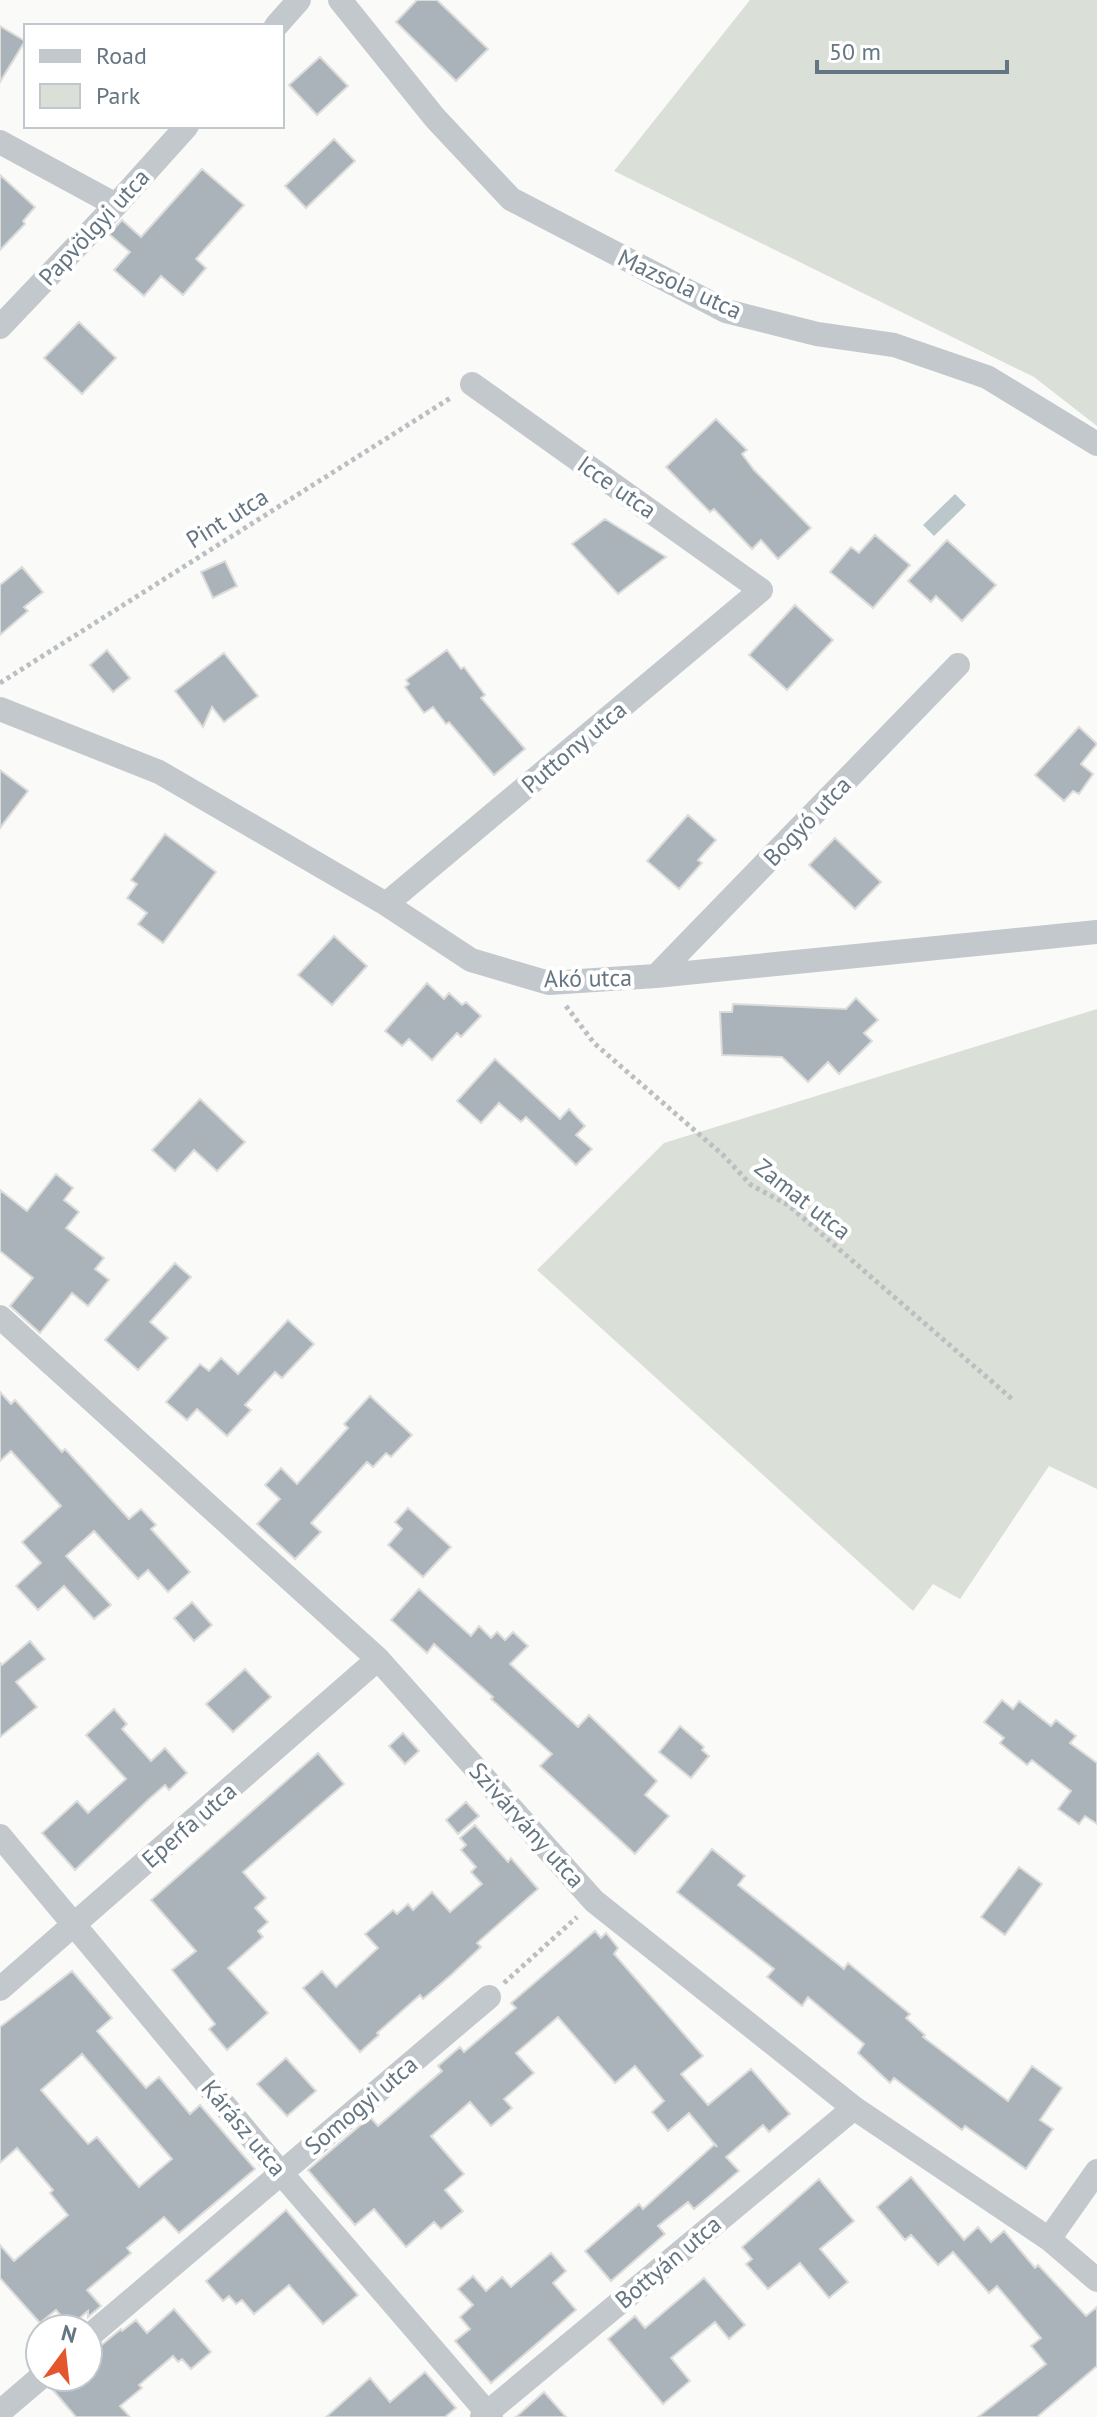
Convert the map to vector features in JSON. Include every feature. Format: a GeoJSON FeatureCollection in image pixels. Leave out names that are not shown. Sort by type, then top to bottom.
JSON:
{"type":"FeatureCollection","features":[{"type":"Feature","properties":{"kind":"street"},"geometry":{"type":"LineString","coordinates":[[278,24],[299,0]]}},
{"type":"Feature","properties":{"kind":"street","name":"Mazsola utca"},"geometry":{"type":"LineString","coordinates":[[340,0],[435,118],[511,199],[726,311],[817,334],[894,345],[987,377],[1097,444]]}},
{"type":"Feature","properties":{"kind":"street","name":"Papvölgyi utca"},"geometry":{"type":"LineString","coordinates":[[0,327],[185,128]]}},
{"type":"Feature","properties":{"kind":"street"},"geometry":{"type":"LineString","coordinates":[[0,142],[116,205]]}},
{"type":"Feature","properties":{"kind":"street","name":"Icce utca"},"geometry":{"type":"LineString","coordinates":[[472,384],[761,590]]}},
{"type":"Feature","properties":{"kind":"street","name":"Puttony utca"},"geometry":{"type":"LineString","coordinates":[[386,904],[761,590]]}},
{"type":"Feature","properties":{"kind":"street","name":"Bogyó utca"},"geometry":{"type":"LineString","coordinates":[[656,976],[958,665]]}},
{"type":"Feature","properties":{"kind":"street","name":"Akó utca"},"geometry":{"type":"LineString","coordinates":[[0,709],[159,772],[386,904],[471,960],[549,983],[656,976],[1097,932]]}},
{"type":"Feature","properties":{"kind":"street","name":"Szivárvány utca"},"geometry":{"type":"LineString","coordinates":[[0,1317],[378,1659],[594,1901],[854,2108],[1049,2239],[1097,2280]]}},
{"type":"Feature","properties":{"kind":"street","name":"Eperfa utca"},"geometry":{"type":"LineString","coordinates":[[0,1989],[378,1659]]}},
{"type":"Feature","properties":{"kind":"street","name":"Kárász utca"},"geometry":{"type":"LineString","coordinates":[[0,1836],[73,1927],[487,2416]]}},
{"type":"Feature","properties":{"kind":"street","name":"Somogyi utca"},"geometry":{"type":"LineString","coordinates":[[104,2323],[489,1997]]}},
{"type":"Feature","properties":{"kind":"street","name":"Bottyán utca"},"geometry":{"type":"LineString","coordinates":[[487,2416],[854,2108]]}},
{"type":"Feature","properties":{"kind":"street"},"geometry":{"type":"LineString","coordinates":[[1049,2239],[1097,2171]]}},
{"type":"Feature","properties":{"kind":"street"},"geometry":{"type":"LineString","coordinates":[[0,2412],[24,2392]]}},
{"type":"Feature","properties":{"kind":"path","name":"Pint utca"},"geometry":{"type":"LineString","coordinates":[[0,683],[472,384]]}},
{"type":"Feature","properties":{"kind":"path","name":"Zamat utca"},"geometry":{"type":"LineString","coordinates":[[549,983],[594,1043],[723,1155],[751,1185],[788,1205],[1012,1399]]}},
{"type":"Feature","properties":{"kind":"path"},"geometry":{"type":"LineString","coordinates":[[489,1997],[594,1901]]}},
{"type":"Feature","properties":{"kind":"green space"},"geometry":{"type":"Polygon","coordinates":[[[750,0],[1097,0],[1097,426],[1034,377],[614,171],[750,0]]]}},
{"type":"Feature","properties":{"kind":"green space"},"geometry":{"type":"Polygon","coordinates":[[[1097,1009],[1097,1489],[1049,1466],[960,1599],[933,1584],[913,1611],[537,1270],[664,1143],[1097,1009]]]}},
{"type":"Feature","properties":{"kind":"shaded area"},"geometry":{"type":"Polygon","coordinates":[[[955,494],[966,505],[934,536],[923,525],[955,494]]]}},
{"type":"Feature","properties":{"kind":"building"},"geometry":{"type":"Polygon","coordinates":[[[417,0],[437,0],[488,49],[456,81],[396,22],[417,0]]]}},
{"type":"Feature","properties":{"kind":"building"},"geometry":{"type":"Polygon","coordinates":[[[0,26],[24,43],[0,82],[0,26]]]}},
{"type":"Feature","properties":{"kind":"building"},"geometry":{"type":"Polygon","coordinates":[[[320,57],[348,86],[317,115],[289,85],[320,57]]]}},
{"type":"Feature","properties":{"kind":"building"},"geometry":{"type":"Polygon","coordinates":[[[334,139],[355,161],[306,208],[285,186],[334,139]]]}},
{"type":"Feature","properties":{"kind":"building"},"geometry":{"type":"Polygon","coordinates":[[[202,169],[244,205],[196,259],[206,268],[183,295],[161,276],[144,296],[114,270],[130,252],[109,234],[122,220],[141,237],[202,169]]]}},
{"type":"Feature","properties":{"kind":"building"},"geometry":{"type":"Polygon","coordinates":[[[0,175],[35,207],[23,221],[25,224],[0,250],[0,175]]]}},
{"type":"Feature","properties":{"kind":"building"},"geometry":{"type":"Polygon","coordinates":[[[79,322],[116,358],[82,394],[44,358],[79,322]]]}},
{"type":"Feature","properties":{"kind":"building"},"geometry":{"type":"Polygon","coordinates":[[[716,419],[747,450],[742,454],[754,470],[811,528],[778,559],[761,540],[752,549],[714,509],[710,512],[666,467],[716,419]]]}},
{"type":"Feature","properties":{"kind":"building"},"geometry":{"type":"Polygon","coordinates":[[[605,519],[666,557],[618,594],[572,544],[605,519]]]}},
{"type":"Feature","properties":{"kind":"building"},"geometry":{"type":"Polygon","coordinates":[[[875,535],[910,565],[873,608],[830,572],[851,547],[859,553],[875,535]]]}},
{"type":"Feature","properties":{"kind":"building"},"geometry":{"type":"Polygon","coordinates":[[[947,540],[996,585],[962,621],[936,596],[931,602],[908,581],[947,540]]]}},
{"type":"Feature","properties":{"kind":"building"},"geometry":{"type":"Polygon","coordinates":[[[225,561],[237,586],[213,598],[201,572],[225,561]]]}},
{"type":"Feature","properties":{"kind":"building"},"geometry":{"type":"Polygon","coordinates":[[[22,567],[43,592],[24,607],[28,611],[0,635],[0,585],[22,567]]]}},
{"type":"Feature","properties":{"kind":"building"},"geometry":{"type":"Polygon","coordinates":[[[795,605],[833,640],[787,690],[749,655],[795,605]]]}},
{"type":"Feature","properties":{"kind":"building"},"geometry":{"type":"Polygon","coordinates":[[[107,650],[130,678],[113,692],[90,665],[107,650]]]}},
{"type":"Feature","properties":{"kind":"building"},"geometry":{"type":"Polygon","coordinates":[[[447,650],[485,695],[481,698],[525,749],[494,775],[449,722],[446,724],[433,707],[424,713],[405,687],[409,684],[406,680],[447,650]]]}},
{"type":"Feature","properties":{"kind":"building"},"geometry":{"type":"Polygon","coordinates":[[[224,653],[258,696],[224,722],[212,707],[203,727],[175,691],[224,653]]]}},
{"type":"Feature","properties":{"kind":"building"},"geometry":{"type":"Polygon","coordinates":[[[1079,727],[1097,744],[1081,764],[1093,774],[1079,794],[1073,791],[1064,801],[1035,775],[1079,727]]]}},
{"type":"Feature","properties":{"kind":"building"},"geometry":{"type":"Polygon","coordinates":[[[0,770],[28,791],[0,828],[0,770]]]}},
{"type":"Feature","properties":{"kind":"building"},"geometry":{"type":"Polygon","coordinates":[[[688,815],[716,840],[698,860],[702,863],[679,889],[647,861],[688,815]]]}},
{"type":"Feature","properties":{"kind":"building"},"geometry":{"type":"Polygon","coordinates":[[[165,834],[216,872],[163,943],[138,924],[147,913],[127,898],[137,884],[131,880],[165,834]]]}},
{"type":"Feature","properties":{"kind":"building"},"geometry":{"type":"Polygon","coordinates":[[[835,838],[881,882],[855,909],[809,865],[835,838]]]}},
{"type":"Feature","properties":{"kind":"building"},"geometry":{"type":"Polygon","coordinates":[[[334,936],[367,966],[332,1005],[298,975],[334,936]]]}},
{"type":"Feature","properties":{"kind":"building"},"geometry":{"type":"Polygon","coordinates":[[[427,983],[444,999],[449,993],[462,1005],[466,1002],[481,1016],[461,1037],[457,1033],[432,1060],[409,1039],[402,1046],[385,1031],[427,983]]]}},
{"type":"Feature","properties":{"kind":"building"},"geometry":{"type":"Polygon","coordinates":[[[856,998],[878,1020],[864,1033],[872,1041],[839,1074],[828,1062],[808,1082],[782,1057],[722,1055],[720,1012],[732,1012],[733,1004],[846,1009],[856,998]]]}},
{"type":"Feature","properties":{"kind":"building"},"geometry":{"type":"Polygon","coordinates":[[[495,1059],[560,1119],[569,1109],[585,1126],[576,1135],[592,1149],[576,1165],[526,1117],[521,1122],[499,1103],[481,1123],[457,1101],[495,1059]]]}},
{"type":"Feature","properties":{"kind":"building"},"geometry":{"type":"Polygon","coordinates":[[[200,1099],[245,1142],[217,1171],[194,1150],[175,1171],[152,1150],[200,1099]]]}},
{"type":"Feature","properties":{"kind":"building"},"geometry":{"type":"Polygon","coordinates":[[[56,1174],[73,1188],[64,1200],[79,1212],[66,1228],[104,1258],[95,1269],[109,1280],[88,1306],[72,1293],[40,1333],[10,1306],[33,1278],[0,1251],[0,1190],[27,1211],[56,1174]]]}},
{"type":"Feature","properties":{"kind":"building"},"geometry":{"type":"Polygon","coordinates":[[[175,1263],[191,1277],[150,1322],[168,1338],[138,1370],[105,1340],[175,1263]]]}},
{"type":"Feature","properties":{"kind":"building"},"geometry":{"type":"Polygon","coordinates":[[[288,1320],[314,1344],[282,1378],[275,1372],[245,1405],[251,1410],[227,1436],[197,1409],[187,1420],[166,1402],[200,1364],[209,1371],[221,1358],[238,1374],[288,1320]]]}},
{"type":"Feature","properties":{"kind":"building"},"geometry":{"type":"Polygon","coordinates":[[[0,1392],[11,1404],[15,1400],[62,1452],[65,1449],[129,1519],[141,1509],[156,1525],[151,1529],[190,1572],[168,1592],[148,1570],[138,1579],[94,1531],[66,1556],[111,1605],[94,1619],[64,1586],[38,1610],[16,1586],[41,1563],[22,1542],[61,1506],[11,1451],[0,1461],[0,1392]]]}},
{"type":"Feature","properties":{"kind":"building"},"geometry":{"type":"Polygon","coordinates":[[[370,1396],[412,1435],[391,1457],[386,1453],[373,1467],[367,1462],[311,1523],[321,1532],[295,1559],[257,1524],[280,1499],[265,1485],[281,1468],[297,1484],[348,1428],[344,1424],[370,1396]]]}},
{"type":"Feature","properties":{"kind":"building"},"geometry":{"type":"Polygon","coordinates":[[[408,1508],[451,1547],[423,1577],[388,1545],[402,1529],[395,1522],[408,1508]]]}},
{"type":"Feature","properties":{"kind":"building"},"geometry":{"type":"Polygon","coordinates":[[[419,1589],[471,1636],[479,1626],[491,1638],[497,1632],[505,1640],[513,1632],[528,1646],[510,1664],[578,1727],[589,1715],[657,1781],[645,1795],[669,1816],[635,1854],[540,1766],[552,1754],[491,1699],[493,1697],[434,1644],[427,1653],[391,1620],[419,1589]]]}},
{"type":"Feature","properties":{"kind":"building"},"geometry":{"type":"Polygon","coordinates":[[[192,1602],[212,1625],[194,1641],[174,1618],[192,1602]]]}},
{"type":"Feature","properties":{"kind":"building"},"geometry":{"type":"Polygon","coordinates":[[[30,1641],[45,1659],[16,1682],[37,1707],[0,1737],[0,1663],[2,1665],[30,1641]]]}},
{"type":"Feature","properties":{"kind":"building"},"geometry":{"type":"Polygon","coordinates":[[[245,1669],[271,1697],[233,1732],[206,1704],[245,1669]]]}},
{"type":"Feature","properties":{"kind":"building"},"geometry":{"type":"Polygon","coordinates":[[[1002,1700],[1013,1709],[1019,1701],[1051,1726],[1056,1720],[1076,1736],[1070,1743],[1097,1763],[1097,1824],[1085,1816],[1079,1824],[1058,1809],[1071,1791],[1032,1760],[1027,1765],[1000,1743],[1004,1738],[984,1722],[1002,1700]]]}},
{"type":"Feature","properties":{"kind":"building"},"geometry":{"type":"Polygon","coordinates":[[[114,1709],[127,1724],[122,1729],[151,1761],[165,1748],[187,1773],[169,1790],[165,1785],[75,1870],[42,1833],[77,1801],[88,1813],[126,1779],[86,1735],[114,1709]]]}},
{"type":"Feature","properties":{"kind":"building"},"geometry":{"type":"Polygon","coordinates":[[[680,1726],[704,1747],[702,1750],[709,1756],[691,1778],[659,1752],[680,1726]]]}},
{"type":"Feature","properties":{"kind":"building"},"geometry":{"type":"Polygon","coordinates":[[[403,1733],[419,1751],[405,1764],[389,1746],[403,1733]]]}},
{"type":"Feature","properties":{"kind":"building"},"geometry":{"type":"Polygon","coordinates":[[[318,1753],[344,1784],[243,1872],[266,1898],[255,1908],[268,1922],[258,1931],[263,1937],[228,1968],[268,2013],[227,2050],[209,2029],[215,2024],[172,1970],[196,1951],[151,1900],[318,1753]]]}},
{"type":"Feature","properties":{"kind":"building"},"geometry":{"type":"Polygon","coordinates":[[[466,1802],[479,1816],[458,1834],[446,1820],[466,1802]]]}},
{"type":"Feature","properties":{"kind":"building"},"geometry":{"type":"Polygon","coordinates":[[[475,1825],[508,1862],[511,1858],[538,1889],[477,1943],[481,1947],[451,1975],[423,1999],[420,1995],[360,2052],[303,1988],[322,1971],[336,1987],[378,1948],[365,1934],[393,1910],[397,1914],[408,1904],[413,1910],[432,1892],[450,1912],[482,1884],[471,1872],[476,1867],[461,1850],[466,1845],[460,1838],[475,1825]]]}},
{"type":"Feature","properties":{"kind":"building"},"geometry":{"type":"Polygon","coordinates":[[[712,1849],[745,1876],[738,1885],[844,1969],[848,1963],[910,2014],[906,2018],[925,2035],[923,2037],[1008,2101],[1032,2066],[1062,2088],[1040,2120],[1053,2129],[1026,2169],[965,2126],[962,2130],[894,2078],[890,2083],[858,2053],[864,2044],[808,1997],[802,2006],[767,1977],[774,1969],[677,1892],[712,1849]]]}},
{"type":"Feature","properties":{"kind":"building"},"geometry":{"type":"Polygon","coordinates":[[[1019,1867],[1042,1884],[1005,1935],[981,1917],[1019,1867]]]}},
{"type":"Feature","properties":{"kind":"building"},"geometry":{"type":"Polygon","coordinates":[[[595,1931],[601,1938],[606,1933],[618,1948],[614,1954],[703,2056],[681,2074],[708,2105],[751,2069],[790,2114],[769,2132],[763,2125],[726,2157],[739,2171],[694,2209],[688,2202],[658,2226],[665,2234],[611,2281],[585,2251],[639,2204],[643,2209],[715,2144],[689,2113],[668,2131],[652,2112],[664,2101],[635,2066],[615,2083],[558,2017],[516,2053],[534,2073],[504,2099],[512,2108],[491,2126],[470,2102],[431,2136],[464,2174],[445,2190],[463,2211],[441,2229],[434,2222],[406,2247],[374,2209],[355,2225],[308,2170],[370,2117],[378,2126],[442,2071],[438,2066],[460,2047],[464,2052],[516,2008],[511,2003],[595,1931]]]}},
{"type":"Feature","properties":{"kind":"building"},"geometry":{"type":"Polygon","coordinates":[[[72,1971],[112,2018],[97,2031],[146,2088],[159,2077],[190,2114],[200,2105],[255,2169],[179,2233],[164,2217],[127,2248],[131,2253],[87,2290],[101,2306],[93,2313],[59,2313],[56,2310],[52,2313],[31,2313],[0,2278],[0,2245],[14,2261],[68,2215],[50,2193],[53,2190],[17,2148],[0,2163],[0,2027],[72,1971]],[[82,2054],[41,2090],[88,2144],[97,2137],[139,2187],[172,2159],[82,2054]]]}},
{"type":"Feature","properties":{"kind":"building"},"geometry":{"type":"Polygon","coordinates":[[[286,2058],[316,2091],[287,2116],[257,2084],[286,2058]]]}},
{"type":"Feature","properties":{"kind":"building"},"geometry":{"type":"Polygon","coordinates":[[[911,2177],[964,2240],[978,2227],[991,2242],[1004,2231],[1035,2268],[1038,2265],[1086,2316],[1097,2307],[1097,2366],[1037,2417],[978,2417],[1046,2364],[1031,2346],[1041,2338],[997,2286],[989,2293],[953,2252],[938,2265],[911,2235],[905,2240],[877,2207],[911,2177]]]}},
{"type":"Feature","properties":{"kind":"building"},"geometry":{"type":"Polygon","coordinates":[[[819,2179],[854,2221],[820,2249],[848,2282],[829,2298],[800,2263],[768,2289],[746,2264],[752,2259],[742,2247],[819,2179]]]}},
{"type":"Feature","properties":{"kind":"building"},"geometry":{"type":"Polygon","coordinates":[[[286,2210],[358,2295],[323,2324],[289,2285],[254,2314],[242,2300],[236,2304],[229,2296],[223,2301],[206,2281],[286,2210]]]}},
{"type":"Feature","properties":{"kind":"building"},"geometry":{"type":"Polygon","coordinates":[[[551,2253],[566,2271],[553,2283],[576,2310],[491,2383],[455,2341],[470,2329],[460,2317],[473,2305],[458,2289],[473,2276],[486,2291],[502,2277],[511,2287],[551,2253]]]}},
{"type":"Feature","properties":{"kind":"building"},"geometry":{"type":"Polygon","coordinates":[[[704,2278],[745,2325],[729,2339],[715,2322],[671,2358],[690,2381],[663,2404],[608,2339],[635,2316],[645,2328],[704,2278]]]}},
{"type":"Feature","properties":{"kind":"building"},"geometry":{"type":"Polygon","coordinates":[[[174,2309],[211,2352],[191,2369],[182,2359],[178,2362],[173,2356],[120,2406],[130,2417],[76,2417],[56,2393],[104,2393],[104,2343],[136,2320],[147,2333],[174,2309]]]}},
{"type":"Feature","properties":{"kind":"building"},"geometry":{"type":"Polygon","coordinates":[[[425,2372],[456,2408],[445,2417],[326,2417],[370,2378],[390,2402],[425,2372]]]}},
{"type":"Feature","properties":{"kind":"building"},"geometry":{"type":"Polygon","coordinates":[[[544,2392],[566,2417],[516,2417],[544,2392]]]}}]}
